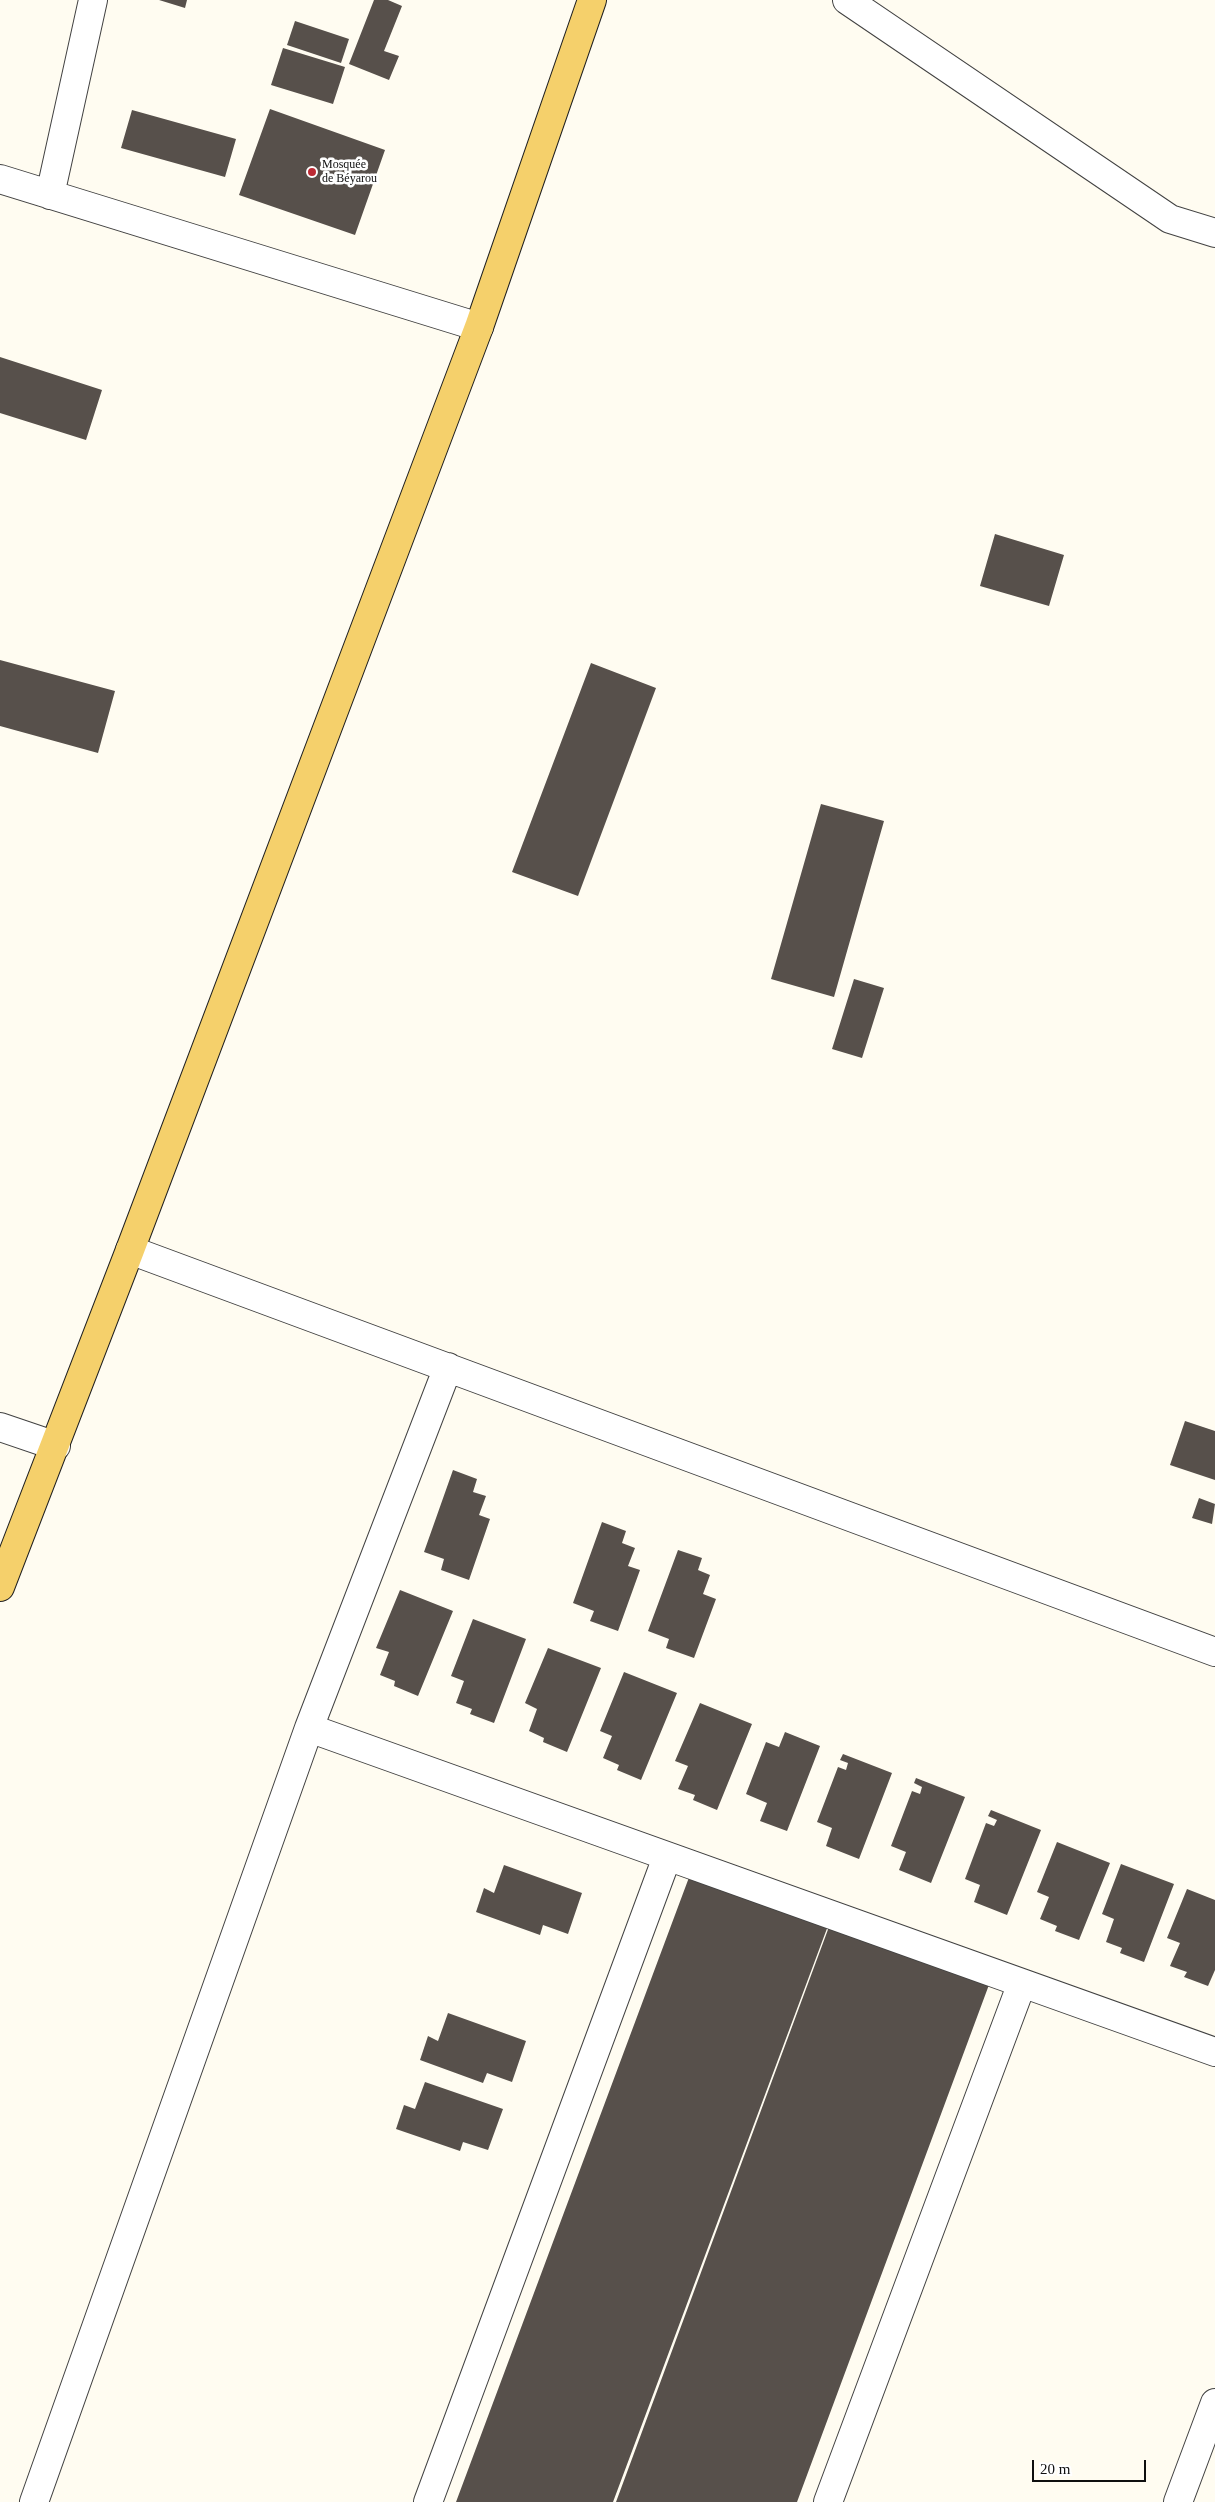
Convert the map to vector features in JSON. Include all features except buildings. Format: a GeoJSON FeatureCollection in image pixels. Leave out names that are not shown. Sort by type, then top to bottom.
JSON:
{"type":"FeatureCollection","features":[{"type":"Feature","properties":{"kind":"main road"},"geometry":{"type":"LineString","coordinates":[[0,1587],[56,1446],[478,327],[592,0]]}},
{"type":"Feature","properties":{"kind":"street"},"geometry":{"type":"LineString","coordinates":[[50,195],[93,0]]}},
{"type":"Feature","properties":{"kind":"street"},"geometry":{"type":"LineString","coordinates":[[847,0],[1170,219],[1215,233]]}},
{"type":"Feature","properties":{"kind":"street"},"geometry":{"type":"LineString","coordinates":[[0,179],[478,327]]}},
{"type":"Feature","properties":{"kind":"street"},"geometry":{"type":"LineString","coordinates":[[130,1250],[1215,1652]]}},
{"type":"Feature","properties":{"kind":"street"},"geometry":{"type":"LineString","coordinates":[[34,2502],[309,1728],[448,1367]]}},
{"type":"Feature","properties":{"kind":"street"},"geometry":{"type":"LineString","coordinates":[[0,1427],[56,1446]]}},
{"type":"Feature","properties":{"kind":"street"},"geometry":{"type":"LineString","coordinates":[[309,1728],[1215,2052]]}},
{"type":"Feature","properties":{"kind":"street"},"geometry":{"type":"LineString","coordinates":[[428,2502],[668,1857]]}},
{"type":"Feature","properties":{"kind":"street"},"geometry":{"type":"LineString","coordinates":[[828,2502],[1022,1983]]}},
{"type":"Feature","properties":{"kind":"street"},"geometry":{"type":"LineString","coordinates":[[1178,2502],[1215,2403]]}},
{"type":"Feature","properties":{"kind":"place","name":"Mosquée de Béyarou"},"geometry":{"type":"Point","coordinates":[312,172]}}]}
